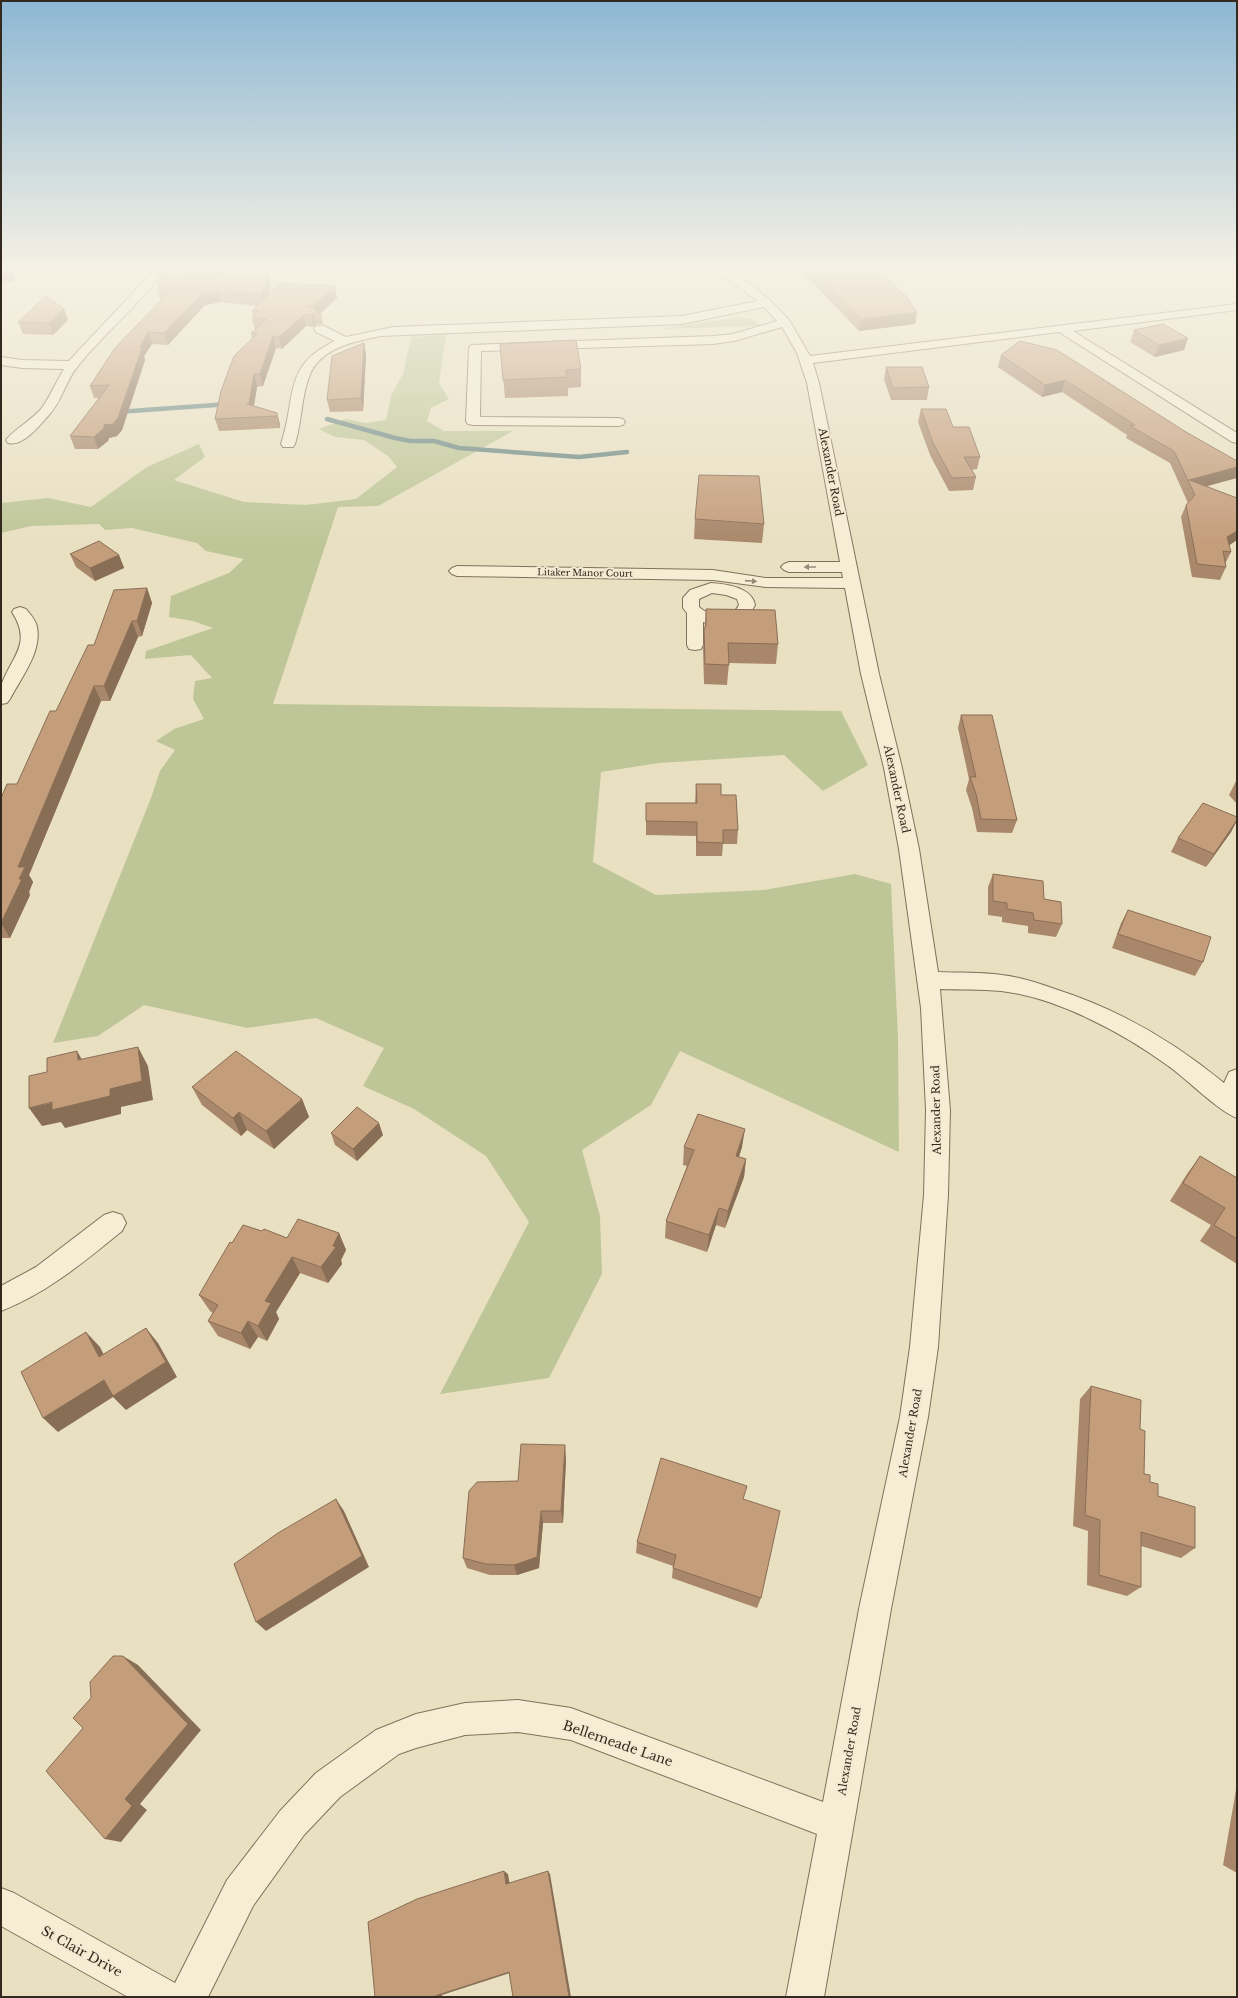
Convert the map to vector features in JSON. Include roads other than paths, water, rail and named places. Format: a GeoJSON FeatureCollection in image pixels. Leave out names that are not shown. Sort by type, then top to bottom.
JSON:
{"type":"FeatureCollection","features":[{"type":"Feature","properties":{"kind":"street"},"geometry":{"type":"LineString","coordinates":[[13,440],[34,424],[46,411],[72,365],[77,359]]}},
{"type":"Feature","properties":{"kind":"street"},"geometry":{"type":"LineString","coordinates":[[288,444],[298,411],[302,378],[307,366],[316,359]]}},
{"type":"Feature","properties":{"kind":"street"},"geometry":{"type":"LineString","coordinates":[[475,359],[473,421],[618,422]]}},
{"type":"Feature","properties":{"kind":"street"},"geometry":{"type":"LineString","coordinates":[[806,360],[812,359]]}},
{"type":"Feature","properties":{"kind":"street"},"geometry":{"type":"LineString","coordinates":[[1110,359],[1237,439]]}},
{"type":"Feature","properties":{"kind":"street","name":"Alexander Road"},"geometry":{"type":"LineString","coordinates":[[805,1997],[875,1609],[914,1416],[924,1347],[936,1195],[938,1110],[928,980],[906,834],[893,768],[870,674],[814,384],[806,360]]}},
{"type":"Feature","properties":{"kind":"street"},"geometry":{"type":"LineString","coordinates":[[1,361],[22,364],[72,365]]}},
{"type":"Feature","properties":{"kind":"street","name":"Litaker Manor Court"},"geometry":{"type":"LineString","coordinates":[[712,575],[732,566],[745,566]]}},
{"type":"Feature","properties":{"kind":"street","name":"Litaker Manor Court"},"geometry":{"type":"LineString","coordinates":[[457,571],[712,575],[732,580],[774,574],[851,575]]}},
{"type":"Feature","properties":{"kind":"street"},"geometry":{"type":"LineString","coordinates":[[681,574],[688,586],[696,593]]}},
{"type":"Feature","properties":{"kind":"street"},"geometry":{"type":"LineString","coordinates":[[711,588],[729,589],[743,596],[746,601],[746,607],[738,616],[721,620],[712,620],[695,613],[691,608],[691,598],[696,593],[711,588]]}},
{"type":"Feature","properties":{"kind":"street"},"geometry":{"type":"LineString","coordinates":[[1,699],[22,660],[28,642],[29,628],[20,612]]}},
{"type":"Feature","properties":{"kind":"street"},"geometry":{"type":"LineString","coordinates":[[695,613],[695,645]]}},
{"type":"Feature","properties":{"kind":"street"},"geometry":{"type":"LineString","coordinates":[[928,980],[1002,982],[1073,1003],[1112,1020],[1156,1044],[1192,1070],[1233,1106]]}},
{"type":"Feature","properties":{"kind":"street"},"geometry":{"type":"LineString","coordinates":[[1233,1106],[1237,1079]]}},
{"type":"Feature","properties":{"kind":"street"},"geometry":{"type":"LineString","coordinates":[[1,1299],[16,1293],[66,1261],[112,1223]]}},
{"type":"Feature","properties":{"kind":"street","name":"Bellemeade Lane"},"geometry":{"type":"LineString","coordinates":[[188,1997],[240,1893],[292,1823],[328,1785],[388,1742],[416,1731],[464,1719],[518,1716],[571,1724],[836,1824]]}},
{"type":"Feature","properties":{"kind":"street","name":"St Clair Drive"},"geometry":{"type":"LineString","coordinates":[[1,1906],[164,1997]]}},
{"type":"Feature","properties":{"kind":"waterway"},"geometry":{"type":"LineString","coordinates":[[117,412],[229,404]]}},
{"type":"Feature","properties":{"kind":"waterway"},"geometry":{"type":"LineString","coordinates":[[327,419],[395,438],[411,441],[434,441],[459,448],[579,457],[627,452]]}}]}
